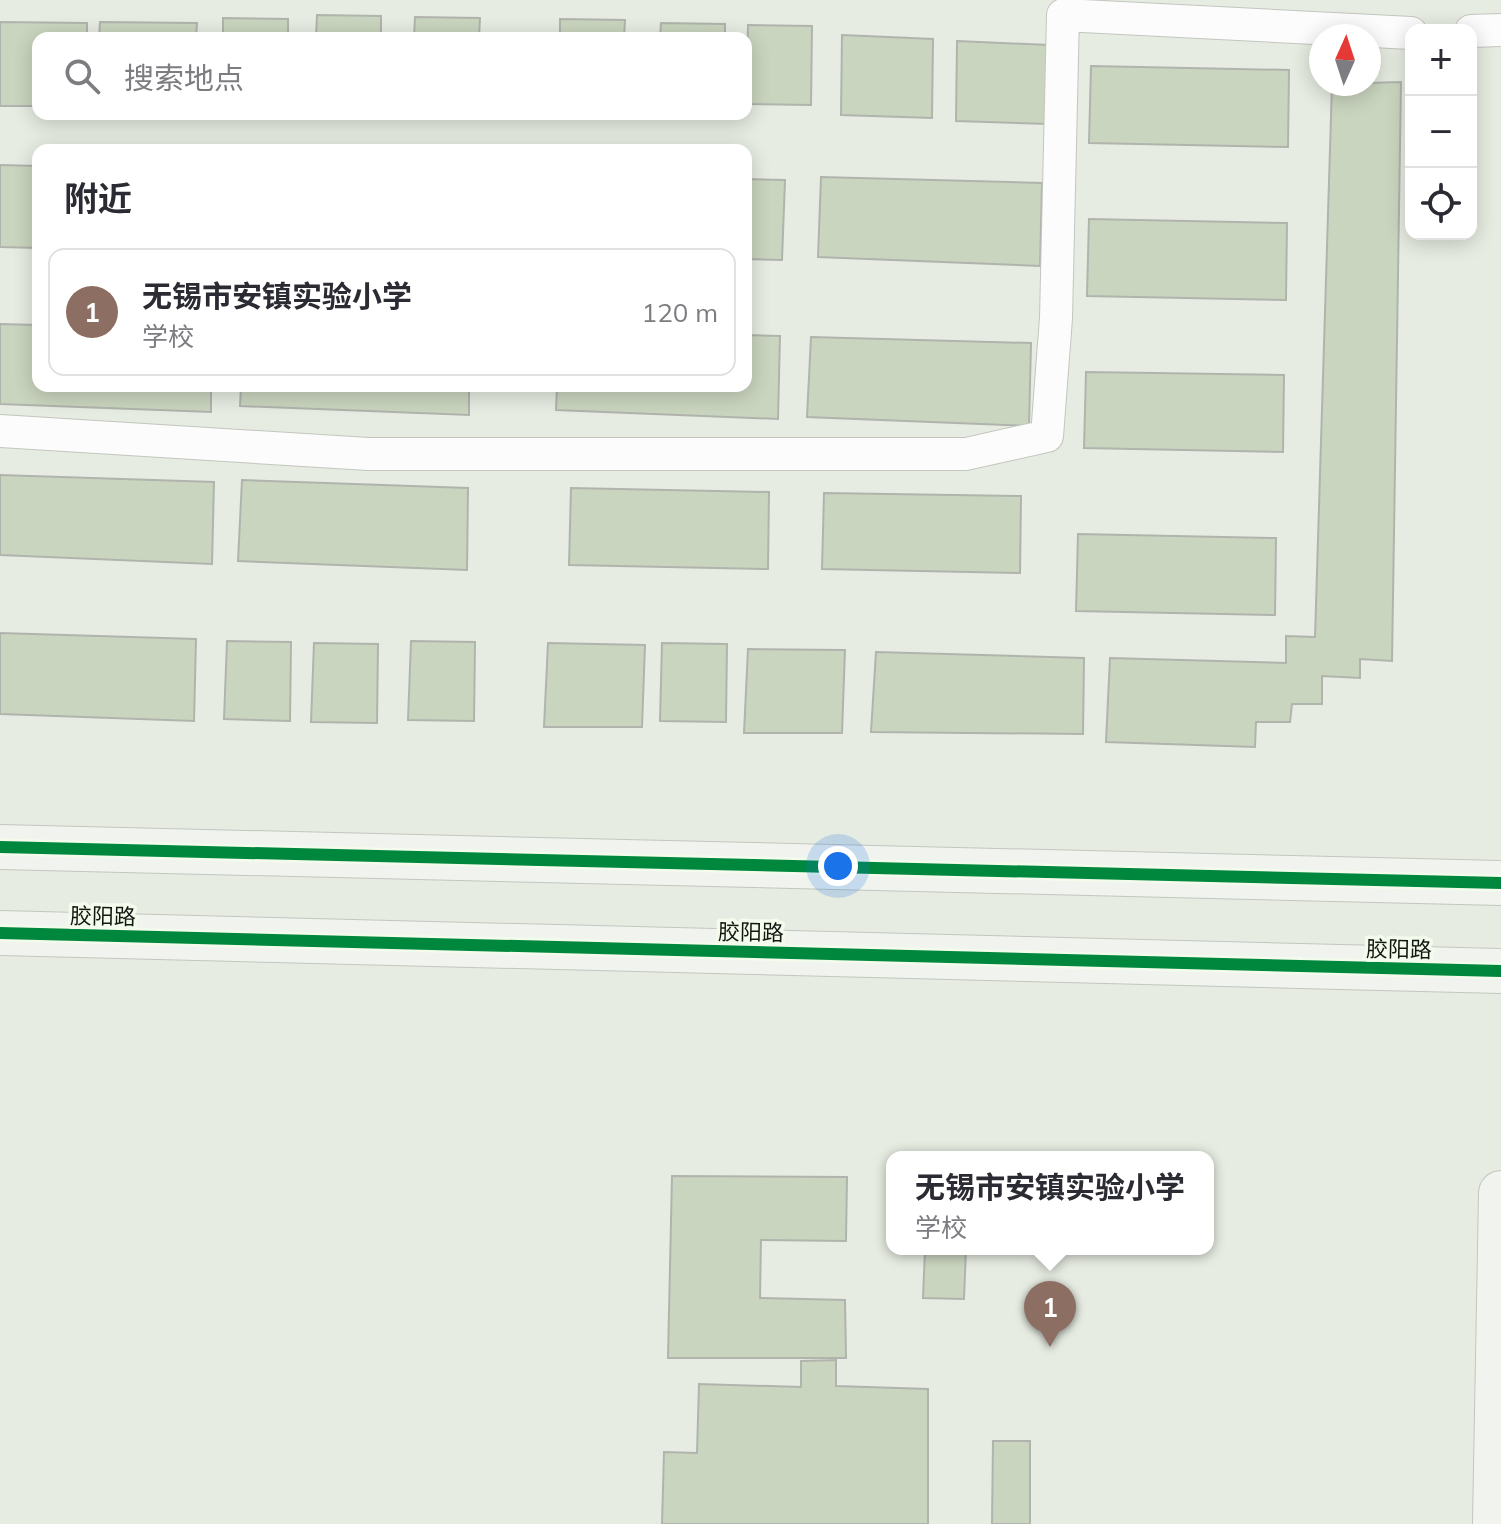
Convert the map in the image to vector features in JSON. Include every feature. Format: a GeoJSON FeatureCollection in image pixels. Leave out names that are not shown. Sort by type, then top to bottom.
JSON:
{"type":"FeatureCollection","features":[{"type":"Feature","properties":{"kind":"main road"},"geometry":{"type":"LineString","coordinates":[[0,847],[1501,883]]}},
{"type":"Feature","properties":{"kind":"main road","name":"胶阳路"},"geometry":{"type":"LineString","coordinates":[[0,933],[1501,971]]}},
{"type":"Feature","properties":{"kind":"main road"},"geometry":{"type":"LineString","coordinates":[[1495,1524],[1501,1193]]}},
{"type":"Feature","properties":{"kind":"street"},"geometry":{"type":"LineString","coordinates":[[0,431],[368,454],[966,454],[1047,436],[1056,318],[1063,15],[1405,33]]}},
{"type":"Feature","properties":{"kind":"street"},"geometry":{"type":"LineString","coordinates":[[1477,31],[1501,30]]}},
{"type":"Feature","properties":{"kind":"building"},"geometry":{"type":"Polygon","coordinates":[[[317,15],[381,16],[381,32],[316,32],[317,15]]]}},
{"type":"Feature","properties":{"kind":"building"},"geometry":{"type":"Polygon","coordinates":[[[415,17],[480,18],[479,32],[414,32],[415,17]]]}},
{"type":"Feature","properties":{"kind":"building"},"geometry":{"type":"Polygon","coordinates":[[[223,18],[288,19],[288,32],[223,32],[223,18]]]}},
{"type":"Feature","properties":{"kind":"building"},"geometry":{"type":"Polygon","coordinates":[[[560,19],[625,20],[624,32],[560,32],[560,19]]]}},
{"type":"Feature","properties":{"kind":"building"},"geometry":{"type":"Polygon","coordinates":[[[0,22],[87,23],[87,32],[32,32],[32,106],[0,106],[0,22]]]}},
{"type":"Feature","properties":{"kind":"building"},"geometry":{"type":"Polygon","coordinates":[[[100,22],[197,23],[196,32],[99,32],[100,22]]]}},
{"type":"Feature","properties":{"kind":"building"},"geometry":{"type":"Polygon","coordinates":[[[661,23],[725,24],[725,32],[660,32],[661,23]]]}},
{"type":"Feature","properties":{"kind":"building"},"geometry":{"type":"Polygon","coordinates":[[[748,25],[812,26],[811,105],[752,104],[752,32],[748,32],[748,25]]]}},
{"type":"Feature","properties":{"kind":"building"},"geometry":{"type":"Polygon","coordinates":[[[842,35],[933,39],[932,118],[841,115],[842,35]]]}},
{"type":"Feature","properties":{"kind":"building"},"geometry":{"type":"Polygon","coordinates":[[[957,41],[1049,45],[1048,124],[956,121],[957,41]]]}},
{"type":"Feature","properties":{"kind":"building"},"geometry":{"type":"Polygon","coordinates":[[[1091,66],[1289,70],[1288,147],[1089,143],[1091,66]]]}},
{"type":"Feature","properties":{"kind":"building"},"geometry":{"type":"Polygon","coordinates":[[[1401,82],[1392,661],[1360,659],[1360,678],[1322,676],[1322,704],[1292,704],[1290,722],[1256,722],[1255,747],[1106,742],[1110,658],[1286,663],[1286,636],[1315,637],[1332,96],[1381,96],[1381,83],[1401,82]]]}},
{"type":"Feature","properties":{"kind":"building"},"geometry":{"type":"Polygon","coordinates":[[[0,165],[32,166],[32,248],[0,247],[0,165]]]}},
{"type":"Feature","properties":{"kind":"building"},"geometry":{"type":"Polygon","coordinates":[[[821,177],[1042,183],[1040,266],[818,257],[821,177]]]}},
{"type":"Feature","properties":{"kind":"building"},"geometry":{"type":"Polygon","coordinates":[[[752,179],[785,180],[782,260],[752,259],[752,179]]]}},
{"type":"Feature","properties":{"kind":"building"},"geometry":{"type":"Polygon","coordinates":[[[1089,219],[1287,223],[1286,300],[1087,296],[1089,219]]]}},
{"type":"Feature","properties":{"kind":"building"},"geometry":{"type":"Polygon","coordinates":[[[0,324],[32,325],[32,392],[211,392],[211,412],[0,404],[0,324]]]}},
{"type":"Feature","properties":{"kind":"building"},"geometry":{"type":"Polygon","coordinates":[[[752,335],[780,336],[778,419],[556,410],[557,392],[752,392],[752,335]]]}},
{"type":"Feature","properties":{"kind":"building"},"geometry":{"type":"Polygon","coordinates":[[[811,337],[1031,343],[1029,426],[807,417],[811,337]]]}},
{"type":"Feature","properties":{"kind":"building"},"geometry":{"type":"Polygon","coordinates":[[[1086,372],[1284,375],[1283,452],[1084,448],[1086,372]]]}},
{"type":"Feature","properties":{"kind":"building"},"geometry":{"type":"Polygon","coordinates":[[[241,392],[469,392],[469,415],[240,406],[241,392]]]}},
{"type":"Feature","properties":{"kind":"building"},"geometry":{"type":"Polygon","coordinates":[[[0,475],[214,482],[212,564],[0,555],[0,475]]]}},
{"type":"Feature","properties":{"kind":"building"},"geometry":{"type":"Polygon","coordinates":[[[242,480],[468,488],[467,570],[238,561],[242,480]]]}},
{"type":"Feature","properties":{"kind":"building"},"geometry":{"type":"Polygon","coordinates":[[[571,488],[769,492],[768,569],[569,565],[571,488]]]}},
{"type":"Feature","properties":{"kind":"building"},"geometry":{"type":"Polygon","coordinates":[[[824,493],[1021,496],[1020,573],[822,569],[824,493]]]}},
{"type":"Feature","properties":{"kind":"building"},"geometry":{"type":"Polygon","coordinates":[[[1078,534],[1276,538],[1275,615],[1076,611],[1078,534]]]}},
{"type":"Feature","properties":{"kind":"building"},"geometry":{"type":"Polygon","coordinates":[[[0,633],[196,639],[194,721],[0,714],[0,633]]]}},
{"type":"Feature","properties":{"kind":"building"},"geometry":{"type":"Polygon","coordinates":[[[227,641],[291,642],[290,721],[224,719],[227,641]]]}},
{"type":"Feature","properties":{"kind":"building"},"geometry":{"type":"Polygon","coordinates":[[[411,641],[475,642],[474,721],[408,720],[411,641]]]}},
{"type":"Feature","properties":{"kind":"building"},"geometry":{"type":"Polygon","coordinates":[[[314,643],[378,644],[377,723],[311,722],[314,643]]]}},
{"type":"Feature","properties":{"kind":"building"},"geometry":{"type":"Polygon","coordinates":[[[548,643],[645,645],[642,727],[544,727],[548,643]]]}},
{"type":"Feature","properties":{"kind":"building"},"geometry":{"type":"Polygon","coordinates":[[[662,643],[727,644],[726,722],[660,721],[662,643]]]}},
{"type":"Feature","properties":{"kind":"building"},"geometry":{"type":"Polygon","coordinates":[[[748,649],[845,650],[842,733],[744,733],[748,649]]]}},
{"type":"Feature","properties":{"kind":"building"},"geometry":{"type":"Polygon","coordinates":[[[876,652],[1084,658],[1083,734],[871,732],[876,652]]]}},
{"type":"Feature","properties":{"kind":"building"},"geometry":{"type":"Polygon","coordinates":[[[672,1176],[847,1177],[846,1241],[761,1240],[760,1298],[845,1300],[846,1358],[668,1358],[672,1176]]]}},
{"type":"Feature","properties":{"kind":"building"},"geometry":{"type":"Polygon","coordinates":[[[925,1255],[966,1255],[964,1299],[923,1298],[925,1255]]]}},
{"type":"Feature","properties":{"kind":"building"},"geometry":{"type":"Polygon","coordinates":[[[836,1360],[836,1386],[928,1389],[928,1524],[662,1524],[664,1452],[697,1453],[699,1384],[801,1387],[801,1361],[836,1360]]]}},
{"type":"Feature","properties":{"kind":"building"},"geometry":{"type":"Polygon","coordinates":[[[993,1441],[1030,1441],[1030,1524],[992,1524],[993,1441]]]}},
{"type":"Feature","properties":{"kind":"cycle path"},"geometry":{"type":"LineString","coordinates":[[0,847],[1501,883]]}},
{"type":"Feature","properties":{"kind":"cycle path"},"geometry":{"type":"LineString","coordinates":[[0,933],[1501,971]]}},
{"type":"Feature","properties":{"kind":"place","name":"无锡市安镇实验小学"},"geometry":{"type":"Point","coordinates":[1050,1347]}}]}
